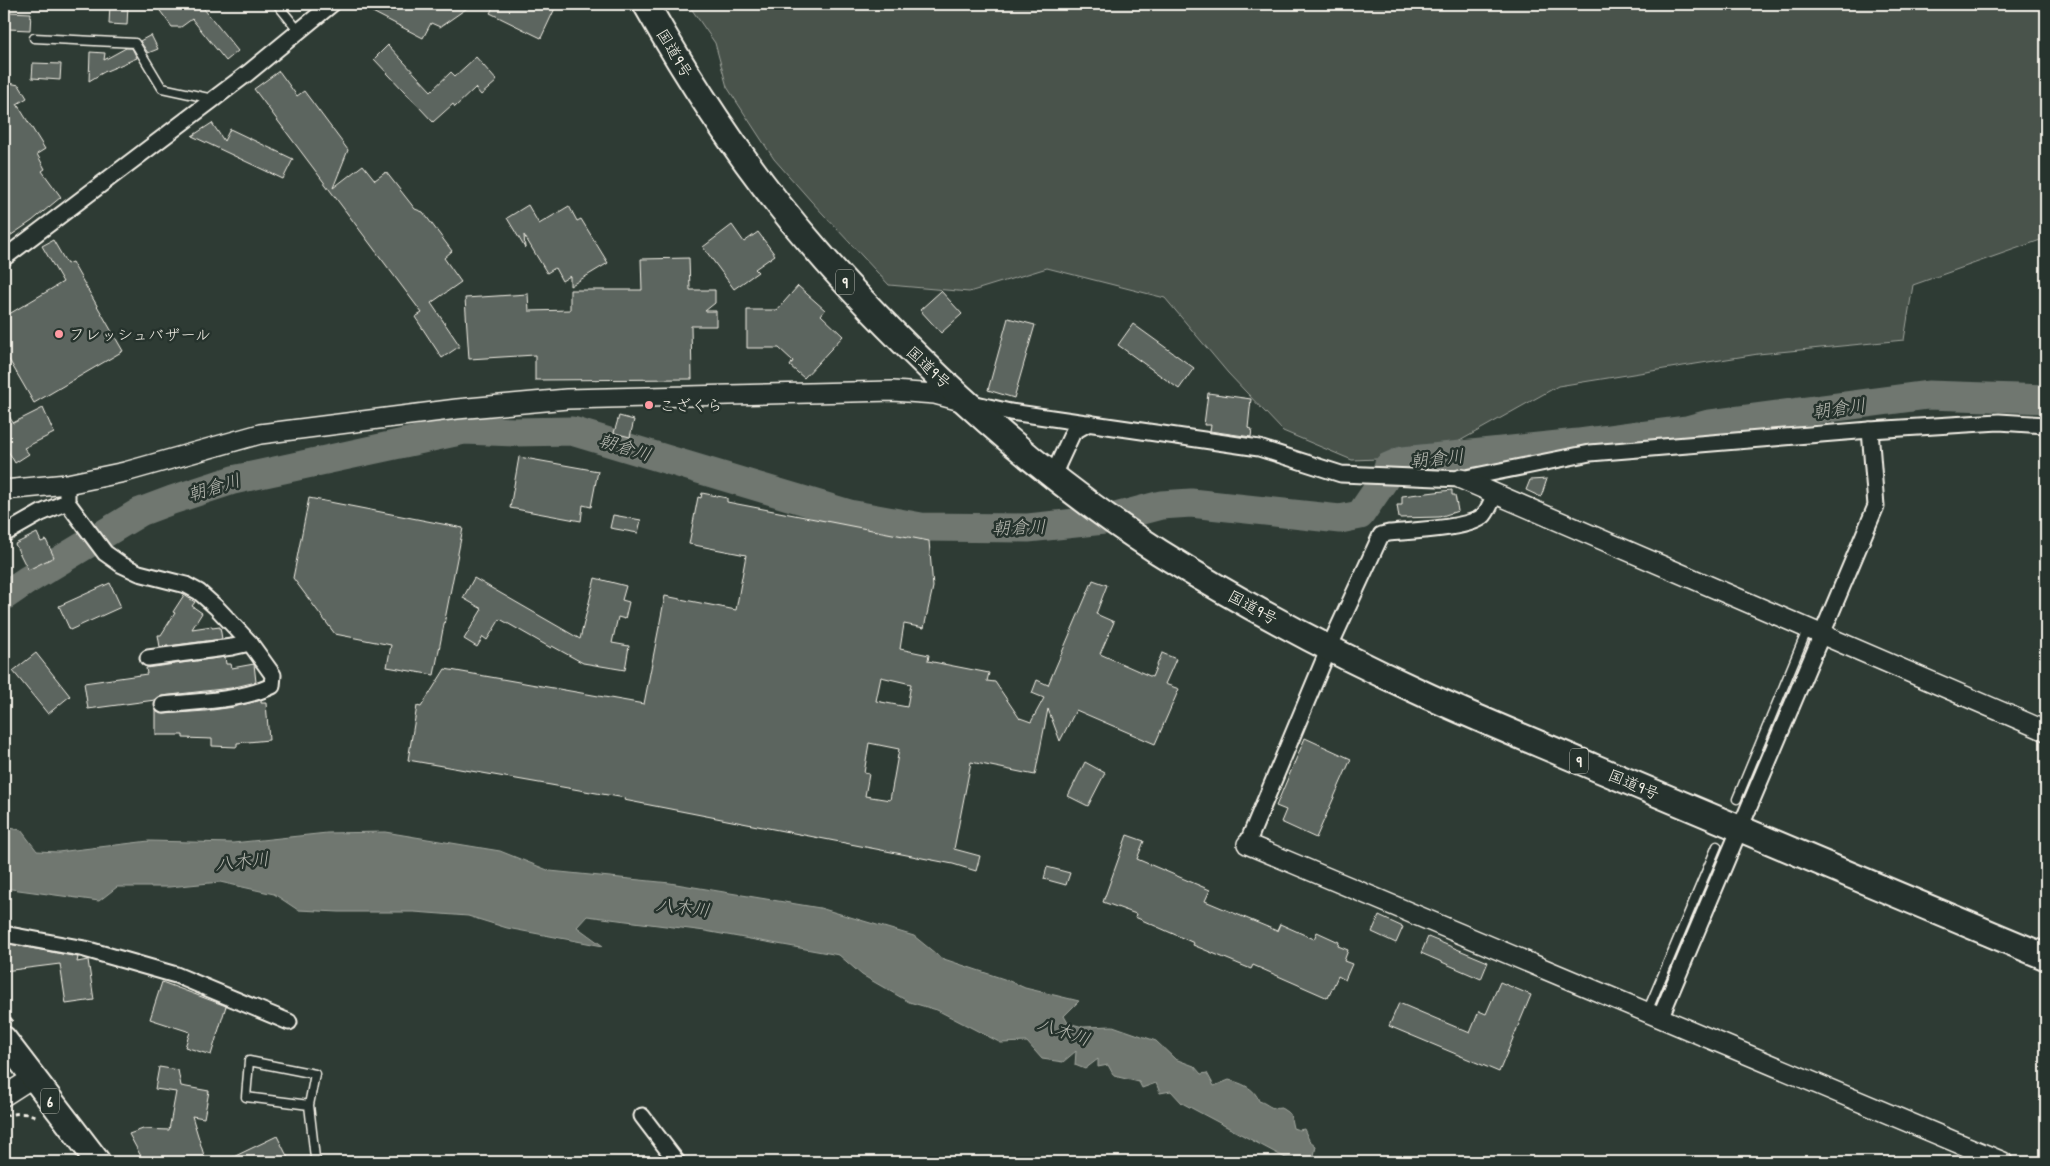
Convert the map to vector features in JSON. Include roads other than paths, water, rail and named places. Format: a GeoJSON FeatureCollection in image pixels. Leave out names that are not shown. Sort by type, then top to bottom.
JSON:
{"type":"FeatureCollection","features":[{"type":"Feature","properties":{"kind":"highway","name":"国道9号"},"geometry":{"type":"LineString","coordinates":[[646,4],[696,87],[731,140],[811,244],[893,333],[965,402],[1053,475],[1128,531],[1229,593],[1329,648],[1429,696],[1738,829],[2046,957]]}},
{"type":"Feature","properties":{"kind":"main road","name":"6"},"geometry":{"type":"LineString","coordinates":[[4,1038],[32,1078],[98,1162]]}},
{"type":"Feature","properties":{"kind":"street"},"geometry":{"type":"LineString","coordinates":[[4,257],[214,99],[332,4]]}},
{"type":"Feature","properties":{"kind":"street"},"geometry":{"type":"LineString","coordinates":[[4,534],[41,513],[67,493],[125,472],[260,434],[356,420],[567,399],[893,391],[935,394],[1010,412],[1259,448],[1341,474],[1462,479],[1590,453],[1870,430],[1999,422],[2046,425]]}},
{"type":"Feature","properties":{"kind":"street"},"geometry":{"type":"LineString","coordinates":[[1053,475],[1073,432],[1089,423]]}},
{"type":"Feature","properties":{"kind":"street"},"geometry":{"type":"LineString","coordinates":[[1654,1015],[1738,829],[1814,631],[1876,506],[1870,430]]}},
{"type":"Feature","properties":{"kind":"street"},"geometry":{"type":"LineString","coordinates":[[1462,479],[2046,731]]}},
{"type":"Feature","properties":{"kind":"street"},"geometry":{"type":"LineString","coordinates":[[4,490],[67,493]]}},
{"type":"Feature","properties":{"kind":"street"},"geometry":{"type":"LineString","coordinates":[[67,493],[90,534],[105,553],[122,565],[139,573],[186,585],[199,592],[250,643],[273,675],[272,686],[261,691],[229,698],[163,705]]}},
{"type":"Feature","properties":{"kind":"street"},"geometry":{"type":"LineString","coordinates":[[1495,494],[1486,514],[1479,519],[1442,528],[1381,535],[1329,648],[1247,844],[2003,1162]]}},
{"type":"Feature","properties":{"kind":"street"},"geometry":{"type":"LineString","coordinates":[[148,658],[250,643]]}},
{"type":"Feature","properties":{"kind":"street"},"geometry":{"type":"LineString","coordinates":[[4,934],[85,949],[176,975],[289,1022]]}},
{"type":"Feature","properties":{"kind":"street"},"geometry":{"type":"LineString","coordinates":[[4,1096],[32,1078]]}},
{"type":"Feature","properties":{"kind":"street"},"geometry":{"type":"LineString","coordinates":[[642,1116],[677,1162]]}},
{"type":"Feature","properties":{"kind":"lane"},"geometry":{"type":"LineString","coordinates":[[277,4],[299,31]]}},
{"type":"Feature","properties":{"kind":"lane"},"geometry":{"type":"LineString","coordinates":[[34,38],[135,43],[162,88],[214,99]]}},
{"type":"Feature","properties":{"kind":"lane"},"geometry":{"type":"LineString","coordinates":[[1737,799],[1814,631]]}},
{"type":"Feature","properties":{"kind":"lane"},"geometry":{"type":"LineString","coordinates":[[1654,1015],[1717,846]]}},
{"type":"Feature","properties":{"kind":"lane"},"geometry":{"type":"LineString","coordinates":[[309,1104],[246,1097],[249,1061],[315,1074],[309,1104],[317,1162]]}},
{"type":"Feature","properties":{"kind":"water","name":"八木川"},"geometry":{"type":"Polygon","coordinates":[[[4,827],[21,830],[37,851],[58,852],[149,841],[233,843],[327,833],[385,832],[500,851],[550,871],[670,883],[820,908],[914,936],[941,958],[1025,988],[1079,1001],[1064,1016],[1068,1023],[1083,1027],[1113,1026],[1156,1041],[1175,1059],[1194,1066],[1201,1074],[1207,1073],[1214,1086],[1229,1080],[1247,1087],[1257,1096],[1259,1101],[1272,1107],[1281,1108],[1290,1114],[1293,1128],[1304,1129],[1309,1140],[1316,1146],[1314,1156],[1327,1162],[1293,1162],[1182,1103],[1171,1091],[1160,1093],[1156,1083],[1142,1088],[1139,1082],[1114,1076],[1108,1065],[1098,1067],[1098,1059],[1085,1069],[1075,1065],[1076,1051],[1063,1062],[1042,1059],[1027,1042],[1001,1043],[937,1010],[909,1002],[862,975],[839,955],[705,931],[587,916],[577,927],[603,946],[507,928],[468,916],[414,912],[298,910],[274,894],[220,882],[169,887],[117,887],[99,901],[4,888],[4,827]]]}},
{"type":"Feature","properties":{"kind":"waterway","name":"朝倉川"},"geometry":{"type":"LineString","coordinates":[[4,596],[140,512],[172,500],[233,480],[464,430],[515,432],[572,431],[849,514],[921,527],[1028,528],[1104,520],[1161,505],[1191,503],[1340,519],[1360,515],[1384,480],[1388,467],[1402,461],[1640,436],[1687,430],[1709,424],[1928,395],[2046,399]]}},
{"type":"Feature","properties":{"kind":"place","name":"フレッシュバザール"},"geometry":{"type":"Point","coordinates":[59,334]}},
{"type":"Feature","properties":{"kind":"place","name":"こざくら"},"geometry":{"type":"Point","coordinates":[649,405]}}]}
